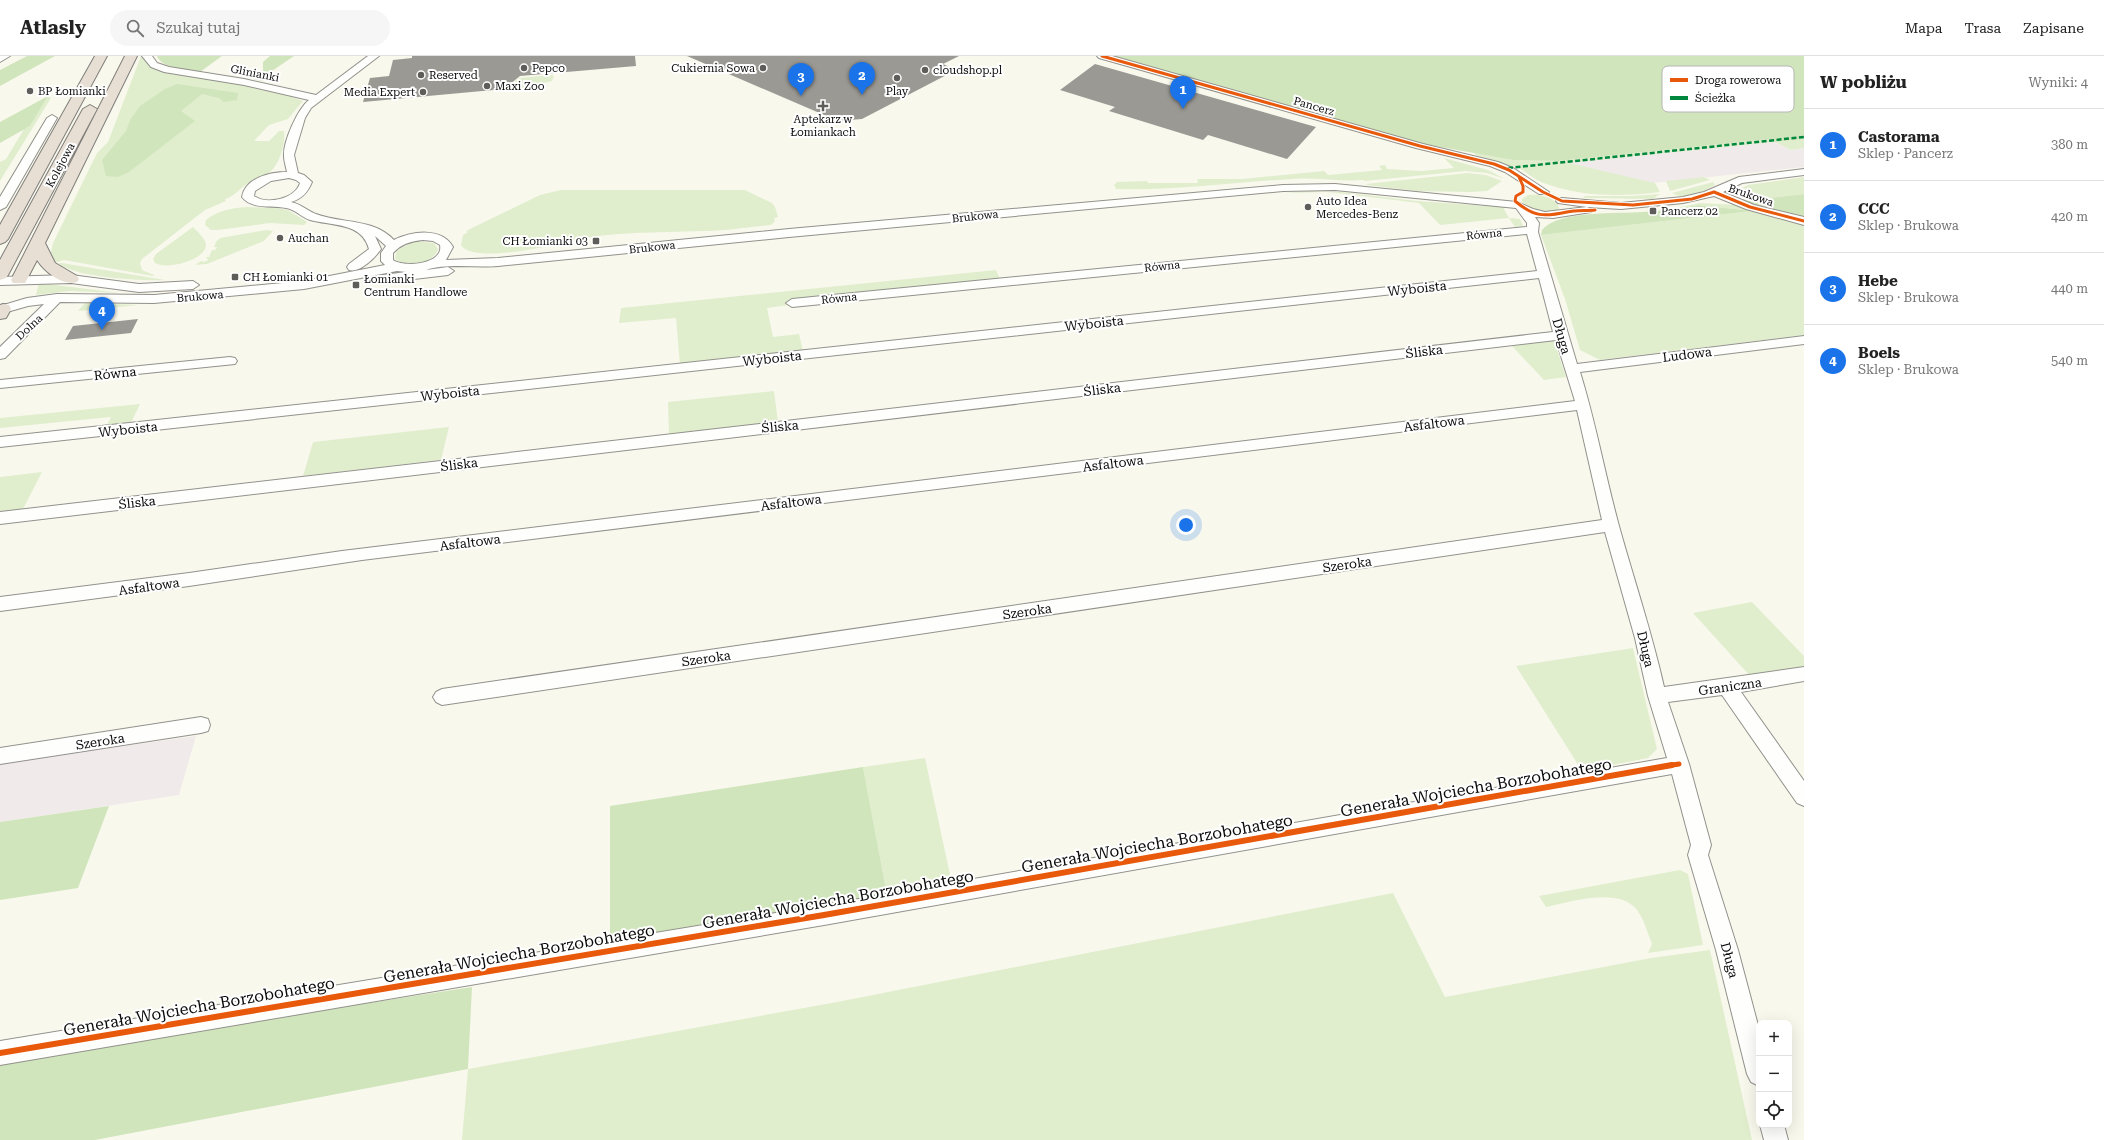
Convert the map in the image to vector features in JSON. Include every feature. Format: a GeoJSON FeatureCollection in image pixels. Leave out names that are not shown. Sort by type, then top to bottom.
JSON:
{"type":"FeatureCollection","features":[{"type":"Feature","properties":{"kind":"highway","name":"Kolejowa"},"geometry":{"type":"LineString","coordinates":[[0,275],[104,82],[121,56]]}},
{"type":"Feature","properties":{"kind":"highway"},"geometry":{"type":"LineString","coordinates":[[19,280],[131,56]]}},
{"type":"Feature","properties":{"kind":"highway","name":"Kolejowa"},"geometry":{"type":"LineString","coordinates":[[0,239],[100,58]]}},
{"type":"Feature","properties":{"kind":"highway"},"geometry":{"type":"LineString","coordinates":[[58,107],[100,58]]}},
{"type":"Feature","properties":{"kind":"highway"},"geometry":{"type":"LineString","coordinates":[[38,244],[48,266],[71,279]]}},
{"type":"Feature","properties":{"kind":"street"},"geometry":{"type":"LineString","coordinates":[[0,59],[5,56]]}},
{"type":"Feature","properties":{"kind":"street","name":"Glinianki"},"geometry":{"type":"LineString","coordinates":[[147,56],[154,65],[168,70],[244,82],[316,98]]}},
{"type":"Feature","properties":{"kind":"street"},"geometry":{"type":"LineString","coordinates":[[293,175],[290,155],[300,118],[308,106],[316,98],[374,56]]}},
{"type":"Feature","properties":{"kind":"street","name":"Pancerz"},"geometry":{"type":"LineString","coordinates":[[1102,56],[1420,146],[1501,166],[1543,192]]}},
{"type":"Feature","properties":{"kind":"street"},"geometry":{"type":"LineString","coordinates":[[0,207],[58,107]]}},
{"type":"Feature","properties":{"kind":"street"},"geometry":{"type":"LineString","coordinates":[[270,178],[290,155]]}},
{"type":"Feature","properties":{"kind":"street","name":"Brukowa"},"geometry":{"type":"LineString","coordinates":[[1,311],[27,302],[57,298],[154,299],[318,283],[396,267],[410,269],[432,264],[475,264],[498,262],[781,234],[1283,188],[1318,186],[1452,198],[1560,215],[1564,206],[1621,206],[1687,199],[1714,192],[1739,180],[1804,172]]}},
{"type":"Feature","properties":{"kind":"street"},"geometry":{"type":"LineString","coordinates":[[276,203],[292,198],[301,193],[306,187],[306,182],[303,178],[293,175],[270,178],[251,187],[247,195],[254,202],[276,203],[296,207],[313,217],[356,224],[377,225],[416,237],[439,238],[445,243],[446,252],[432,264]]}},
{"type":"Feature","properties":{"kind":"street"},"geometry":{"type":"LineString","coordinates":[[1519,177],[1523,186],[1528,210]]}},
{"type":"Feature","properties":{"kind":"street"},"geometry":{"type":"LineString","coordinates":[[1528,210],[1543,192],[1564,206]]}},
{"type":"Feature","properties":{"kind":"street","name":"Brukowa"},"geometry":{"type":"LineString","coordinates":[[1714,192],[1752,208],[1804,221]]}},
{"type":"Feature","properties":{"kind":"street"},"geometry":{"type":"LineString","coordinates":[[301,193],[311,205],[339,221]]}},
{"type":"Feature","properties":{"kind":"street","name":"Długa"},"geometry":{"type":"LineString","coordinates":[[1528,210],[1561,335],[1583,405],[1611,525],[1644,638],[1657,696],[1679,764],[1701,845],[1698,855],[1728,950],[1756,1062]]}},
{"type":"Feature","properties":{"kind":"street","name":"Równa"},"geometry":{"type":"LineString","coordinates":[[792,303],[1528,210]]}},
{"type":"Feature","properties":{"kind":"street"},"geometry":{"type":"LineString","coordinates":[[356,224],[384,235],[390,251],[387,261],[396,267]]}},
{"type":"Feature","properties":{"kind":"street"},"geometry":{"type":"LineString","coordinates":[[353,267],[371,254],[375,249],[373,241],[356,224]]}},
{"type":"Feature","properties":{"kind":"street","name":"Brukowa"},"geometry":{"type":"LineString","coordinates":[[0,281],[71,279],[119,286],[154,287],[239,283],[306,277],[353,267],[390,251],[416,237]]}},
{"type":"Feature","properties":{"kind":"street","name":"Brukowa"},"geometry":{"type":"LineString","coordinates":[[446,252],[462,258],[498,262]]}},
{"type":"Feature","properties":{"kind":"street"},"geometry":{"type":"LineString","coordinates":[[318,283],[452,271],[498,262]]}},
{"type":"Feature","properties":{"kind":"street","name":"Wyboista"},"geometry":{"type":"LineString","coordinates":[[0,442],[1545,274]]}},
{"type":"Feature","properties":{"kind":"street"},"geometry":{"type":"LineString","coordinates":[[1,311],[19,280]]}},
{"type":"Feature","properties":{"kind":"street","name":"Dolna"},"geometry":{"type":"LineString","coordinates":[[0,355],[57,298]]}},
{"type":"Feature","properties":{"kind":"street","name":"Śliska"},"geometry":{"type":"LineString","coordinates":[[0,518],[1561,335]]}},
{"type":"Feature","properties":{"kind":"street","name":"Ludowa"},"geometry":{"type":"LineString","coordinates":[[1571,369],[1804,340]]}},
{"type":"Feature","properties":{"kind":"street","name":"Równa"},"geometry":{"type":"LineString","coordinates":[[0,384],[230,361]]}},
{"type":"Feature","properties":{"kind":"street","name":"Asfaltowa"},"geometry":{"type":"LineString","coordinates":[[0,604],[143,587],[266,570],[303,562],[461,542],[1583,405]]}},
{"type":"Feature","properties":{"kind":"street","name":"Szeroka"},"geometry":{"type":"LineString","coordinates":[[442,697],[1611,525]]}},
{"type":"Feature","properties":{"kind":"street","name":"Graniczna"},"geometry":{"type":"LineString","coordinates":[[1657,696],[1727,688],[1804,674]]}},
{"type":"Feature","properties":{"kind":"street"},"geometry":{"type":"LineString","coordinates":[[1727,688],[1804,797]]}},
{"type":"Feature","properties":{"kind":"street","name":"Szeroka"},"geometry":{"type":"LineString","coordinates":[[0,756],[201,726]]}},
{"type":"Feature","properties":{"kind":"street","name":"Generała Wojciecha Borzobohatego"},"geometry":{"type":"LineString","coordinates":[[0,1053],[832,914],[1679,764]]}},
{"type":"Feature","properties":{"kind":"street"},"geometry":{"type":"LineString","coordinates":[[1773,1128],[1776,1140]]}},
{"type":"Feature","properties":{"kind":"shaded area"},"geometry":{"type":"Polygon","coordinates":[[[1775,142],[1791,150],[1804,148],[1804,167],[1652,183],[1568,163],[1775,142]]]}},
{"type":"Feature","properties":{"kind":"shaded area"},"geometry":{"type":"Polygon","coordinates":[[[196,736],[179,795],[0,822],[0,763],[196,736]]]}},
{"type":"Feature","properties":{"kind":"green space"},"geometry":{"type":"Polygon","coordinates":[[[27,56],[55,56],[0,86],[0,70],[27,56]]]}},
{"type":"Feature","properties":{"kind":"green space"},"geometry":{"type":"Polygon","coordinates":[[[141,56],[143,56],[148,65],[160,71],[237,83],[294,95],[292,97],[303,101],[288,119],[269,125],[254,141],[269,141],[279,131],[284,131],[283,148],[272,170],[268,174],[248,183],[225,199],[226,201],[205,210],[142,259],[140,263],[142,270],[154,275],[153,276],[64,260],[54,263],[50,257],[53,243],[97,153],[108,142],[141,56]]]}},
{"type":"Feature","properties":{"kind":"green space"},"geometry":{"type":"Polygon","coordinates":[[[157,56],[222,56],[200,72],[164,64],[157,56]]]}},
{"type":"Feature","properties":{"kind":"green space"},"geometry":{"type":"Polygon","coordinates":[[[270,56],[294,56],[269,73],[269,76],[263,81],[253,79],[263,72],[263,62],[270,56]]]}},
{"type":"Feature","properties":{"kind":"green space"},"geometry":{"type":"Polygon","coordinates":[[[1107,56],[1804,56],[1804,139],[1775,142],[1770,139],[1559,161],[1513,160],[1407,141],[1107,56]]]}},
{"type":"Feature","properties":{"kind":"green space"},"geometry":{"type":"Polygon","coordinates":[[[554,76],[552,81],[518,89],[506,90],[519,78],[554,76]]]}},
{"type":"Feature","properties":{"kind":"green space"},"geometry":{"type":"Polygon","coordinates":[[[177,84],[238,93],[237,100],[224,102],[219,98],[202,94],[181,111],[195,121],[129,172],[118,177],[106,176],[102,160],[126,131],[130,120],[140,106],[165,89],[177,84]]]}},
{"type":"Feature","properties":{"kind":"green space"},"geometry":{"type":"Polygon","coordinates":[[[48,96],[51,98],[0,181],[0,162],[6,159],[24,129],[30,126],[48,96]]]}},
{"type":"Feature","properties":{"kind":"green space"},"geometry":{"type":"Polygon","coordinates":[[[48,96],[30,126],[0,143],[0,122],[48,96]]]}},
{"type":"Feature","properties":{"kind":"green space"},"geometry":{"type":"Polygon","coordinates":[[[1770,139],[1775,142],[1569,163],[1655,183],[1660,192],[1629,195],[1570,191],[1541,182],[1515,166],[1475,155],[1475,153],[1513,160],[1559,161],[1770,139]]]}},
{"type":"Feature","properties":{"kind":"green space"},"geometry":{"type":"Polygon","coordinates":[[[1804,139],[1804,148],[1791,150],[1775,142],[1804,139]]]}},
{"type":"Feature","properties":{"kind":"green space"},"geometry":{"type":"Polygon","coordinates":[[[1444,158],[1488,170],[1505,179],[1487,173],[1465,171],[1365,181],[1310,179],[1271,180],[1160,189],[1116,189],[1114,185],[1117,182],[1147,181],[1148,183],[1198,183],[1197,179],[1242,179],[1324,171],[1328,175],[1382,170],[1379,166],[1385,165],[1387,169],[1422,171],[1454,168],[1444,158]]]}},
{"type":"Feature","properties":{"kind":"green space"},"geometry":{"type":"Polygon","coordinates":[[[1468,173],[1486,175],[1502,181],[1487,191],[1471,192],[1415,191],[1366,184],[1468,173]]]}},
{"type":"Feature","properties":{"kind":"green space"},"geometry":{"type":"Polygon","coordinates":[[[1704,177],[1710,180],[1670,191],[1666,181],[1704,177]]]}},
{"type":"Feature","properties":{"kind":"green space"},"geometry":{"type":"Polygon","coordinates":[[[1804,177],[1804,194],[1745,201],[1734,192],[1748,185],[1804,177]]]}},
{"type":"Feature","properties":{"kind":"green space"},"geometry":{"type":"Polygon","coordinates":[[[1713,182],[1715,185],[1694,195],[1682,196],[1672,193],[1713,182]]]}},
{"type":"Feature","properties":{"kind":"green space"},"geometry":{"type":"Polygon","coordinates":[[[561,190],[745,190],[772,203],[778,217],[774,218],[775,221],[771,225],[718,230],[636,233],[603,236],[512,252],[480,253],[468,250],[461,245],[463,235],[468,232],[466,231],[540,195],[561,190]]]}},
{"type":"Feature","properties":{"kind":"green space"},"geometry":{"type":"Polygon","coordinates":[[[1308,191],[1341,192],[1417,201],[1503,207],[1509,218],[1440,225],[1419,203],[1328,192],[1285,193],[1308,191]]]}},
{"type":"Feature","properties":{"kind":"green space"},"geometry":{"type":"Polygon","coordinates":[[[1660,194],[1653,199],[1583,198],[1585,196],[1632,196],[1660,194]]]}},
{"type":"Feature","properties":{"kind":"green space"},"geometry":{"type":"Polygon","coordinates":[[[1804,194],[1804,219],[1743,202],[1745,201],[1804,194]]]}},
{"type":"Feature","properties":{"kind":"green space"},"geometry":{"type":"Polygon","coordinates":[[[1528,195],[1548,197],[1558,204],[1559,209],[1550,212],[1539,212],[1529,208],[1522,201],[1522,199],[1528,195]]]}},
{"type":"Feature","properties":{"kind":"green space"},"geometry":{"type":"Polygon","coordinates":[[[1700,203],[1739,205],[1753,211],[1804,224],[1804,335],[1600,360],[1580,350],[1565,299],[1541,235],[1751,211],[1698,205],[1671,209],[1700,203]]]}},
{"type":"Feature","properties":{"kind":"green space"},"geometry":{"type":"Polygon","coordinates":[[[1698,205],[1752,211],[1541,235],[1542,230],[1550,224],[1561,219],[1575,216],[1604,213],[1650,212],[1698,205]]]}},
{"type":"Feature","properties":{"kind":"green space"},"geometry":{"type":"Polygon","coordinates":[[[247,207],[288,210],[307,222],[304,225],[270,223],[218,230],[211,230],[205,225],[206,220],[216,214],[231,209],[247,207]]]}},
{"type":"Feature","properties":{"kind":"green space"},"geometry":{"type":"Polygon","coordinates":[[[1509,218],[1520,219],[1523,226],[1515,227],[1509,218]]]}},
{"type":"Feature","properties":{"kind":"green space"},"geometry":{"type":"Polygon","coordinates":[[[193,227],[206,243],[204,251],[199,256],[176,265],[160,265],[155,263],[153,259],[156,254],[193,227]]]}},
{"type":"Feature","properties":{"kind":"green space"},"geometry":{"type":"Polygon","coordinates":[[[266,230],[273,231],[264,241],[207,264],[195,265],[201,261],[204,262],[208,260],[206,257],[209,257],[212,250],[215,250],[217,247],[214,247],[216,242],[220,238],[266,230]]]}},
{"type":"Feature","properties":{"kind":"green space"},"geometry":{"type":"Polygon","coordinates":[[[415,241],[434,243],[438,249],[431,258],[419,263],[405,263],[395,258],[397,250],[415,241]]]}},
{"type":"Feature","properties":{"kind":"green space"},"geometry":{"type":"Polygon","coordinates":[[[58,263],[165,280],[109,278],[79,272],[58,263]]]}},
{"type":"Feature","properties":{"kind":"green space"},"geometry":{"type":"Polygon","coordinates":[[[996,270],[1000,279],[788,302],[789,305],[767,308],[773,337],[799,334],[803,351],[680,365],[676,318],[619,323],[621,308],[996,270]]]}},
{"type":"Feature","properties":{"kind":"green space"},"geometry":{"type":"Polygon","coordinates":[[[39,283],[120,293],[70,291],[36,295],[39,283]]]}},
{"type":"Feature","properties":{"kind":"green space"},"geometry":{"type":"Polygon","coordinates":[[[85,303],[139,305],[78,311],[85,303]]]}},
{"type":"Feature","properties":{"kind":"green space"},"geometry":{"type":"Polygon","coordinates":[[[1554,340],[1566,377],[1544,380],[1512,346],[1554,340]]]}},
{"type":"Feature","properties":{"kind":"green space"},"geometry":{"type":"Polygon","coordinates":[[[774,391],[778,422],[669,434],[668,402],[774,391]]]}},
{"type":"Feature","properties":{"kind":"green space"},"geometry":{"type":"Polygon","coordinates":[[[140,404],[130,425],[106,427],[111,417],[0,428],[0,418],[140,404]]]}},
{"type":"Feature","properties":{"kind":"green space"},"geometry":{"type":"Polygon","coordinates":[[[449,427],[441,460],[303,476],[313,442],[449,427]]]}},
{"type":"Feature","properties":{"kind":"green space"},"geometry":{"type":"Polygon","coordinates":[[[42,472],[23,509],[0,512],[0,477],[42,472]]]}},
{"type":"Feature","properties":{"kind":"green space"},"geometry":{"type":"Polygon","coordinates":[[[1752,602],[1804,656],[1804,666],[1750,676],[1693,613],[1752,602]]]}},
{"type":"Feature","properties":{"kind":"green space"},"geometry":{"type":"Polygon","coordinates":[[[1633,648],[1657,749],[1648,758],[1582,771],[1516,666],[1633,648]]]}},
{"type":"Feature","properties":{"kind":"green space"},"geometry":{"type":"Polygon","coordinates":[[[925,758],[952,884],[887,895],[863,767],[925,758]]]}},
{"type":"Feature","properties":{"kind":"green space"},"geometry":{"type":"Polygon","coordinates":[[[863,767],[887,895],[610,943],[610,806],[863,767]]]}},
{"type":"Feature","properties":{"kind":"green space"},"geometry":{"type":"Polygon","coordinates":[[[109,806],[78,888],[0,900],[0,822],[109,806]]]}},
{"type":"Feature","properties":{"kind":"green space"},"geometry":{"type":"Polygon","coordinates":[[[1680,870],[1688,874],[1703,945],[1648,953],[1652,944],[1646,927],[1637,910],[1629,903],[1619,899],[1607,897],[1581,899],[1546,907],[1539,896],[1680,870]]]}},
{"type":"Feature","properties":{"kind":"green space"},"geometry":{"type":"Polygon","coordinates":[[[1393,893],[1445,997],[1651,958],[1710,950],[1752,1140],[462,1140],[468,1069],[837,1002],[1393,893]]]}},
{"type":"Feature","properties":{"kind":"green space"},"geometry":{"type":"Polygon","coordinates":[[[472,987],[468,1069],[95,1140],[0,1140],[0,1060],[472,987]]]}},
{"type":"Feature","properties":{"kind":"building"},"geometry":{"type":"Polygon","coordinates":[[[412,56],[635,56],[636,66],[520,76],[504,89],[363,102],[370,78],[389,76],[393,60],[412,58],[412,56]]]}},
{"type":"Feature","properties":{"kind":"building"},"geometry":{"type":"Polygon","coordinates":[[[687,56],[959,56],[943,64],[956,70],[862,119],[838,121],[687,56]]]}},
{"type":"Feature","properties":{"kind":"building"},"geometry":{"type":"Polygon","coordinates":[[[1095,64],[1316,127],[1287,159],[1208,135],[1203,140],[1109,111],[1115,107],[1060,90],[1095,64]]]}},
{"type":"Feature","properties":{"kind":"building"},"geometry":{"type":"Polygon","coordinates":[[[138,319],[131,333],[65,340],[73,326],[138,319]]]}},
{"type":"Feature","properties":{"kind":"marked path"},"geometry":{"type":"LineString","coordinates":[[1508,168],[1804,137]]}},
{"type":"Feature","properties":{"kind":"cycle path"},"geometry":{"type":"LineString","coordinates":[[1102,56],[1420,146],[1494,164],[1509,170],[1543,192],[1562,201],[1591,204],[1633,205],[1692,199],[1714,192],[1750,207],[1804,221]]}},
{"type":"Feature","properties":{"kind":"cycle path"},"geometry":{"type":"LineString","coordinates":[[1519,177],[1523,186],[1523,192],[1516,196],[1515,201],[1527,211],[1546,216],[1560,215],[1566,212],[1595,210]]}},
{"type":"Feature","properties":{"kind":"cycle path"},"geometry":{"type":"LineString","coordinates":[[0,1053],[824,915],[1679,764]]}},
{"type":"Feature","properties":{"kind":"place","name":"Pepco"},"geometry":{"type":"Point","coordinates":[524,68]}},
{"type":"Feature","properties":{"kind":"place","name":"Cukiernia Sowa"},"geometry":{"type":"Point","coordinates":[763,68]}},
{"type":"Feature","properties":{"kind":"place","name":"cloudshop.pl"},"geometry":{"type":"Point","coordinates":[925,70]}},
{"type":"Feature","properties":{"kind":"place","name":"Reserved"},"geometry":{"type":"Point","coordinates":[421,75]}},
{"type":"Feature","properties":{"kind":"place","name":"Play"},"geometry":{"type":"Point","coordinates":[897,78]}},
{"type":"Feature","properties":{"kind":"place","name":"Maxi Zoo"},"geometry":{"type":"Point","coordinates":[487,86]}},
{"type":"Feature","properties":{"kind":"place","name":"BP Łomianki"},"geometry":{"type":"Point","coordinates":[30,91]}},
{"type":"Feature","properties":{"kind":"place","name":"Media Expert"},"geometry":{"type":"Point","coordinates":[423,92]}},
{"type":"Feature","properties":{"kind":"place","name":"CCC"},"geometry":{"type":"Point","coordinates":[862,95]}},
{"type":"Feature","properties":{"kind":"place","name":"Hebe"},"geometry":{"type":"Point","coordinates":[801,96]}},
{"type":"Feature","properties":{"kind":"place","name":"Aptekarz w Łomiankach"},"geometry":{"type":"Point","coordinates":[823,106]}},
{"type":"Feature","properties":{"kind":"place","name":"Castorama"},"geometry":{"type":"Point","coordinates":[1183,109]}},
{"type":"Feature","properties":{"kind":"place","name":"Auto Idea Mercedes-Benz"},"geometry":{"type":"Point","coordinates":[1308,207]}},
{"type":"Feature","properties":{"kind":"place","name":"Pancerz 02"},"geometry":{"type":"Point","coordinates":[1653,211]}},
{"type":"Feature","properties":{"kind":"place","name":"Auchan"},"geometry":{"type":"Point","coordinates":[280,238]}},
{"type":"Feature","properties":{"kind":"place","name":"CH Łomianki 03"},"geometry":{"type":"Point","coordinates":[596,241]}},
{"type":"Feature","properties":{"kind":"place","name":"CH Łomianki 01"},"geometry":{"type":"Point","coordinates":[235,277]}},
{"type":"Feature","properties":{"kind":"place","name":"Łomianki Centrum Handlowe"},"geometry":{"type":"Point","coordinates":[356,285]}},
{"type":"Feature","properties":{"kind":"place","name":"Boels"},"geometry":{"type":"Point","coordinates":[102,330]}}]}
